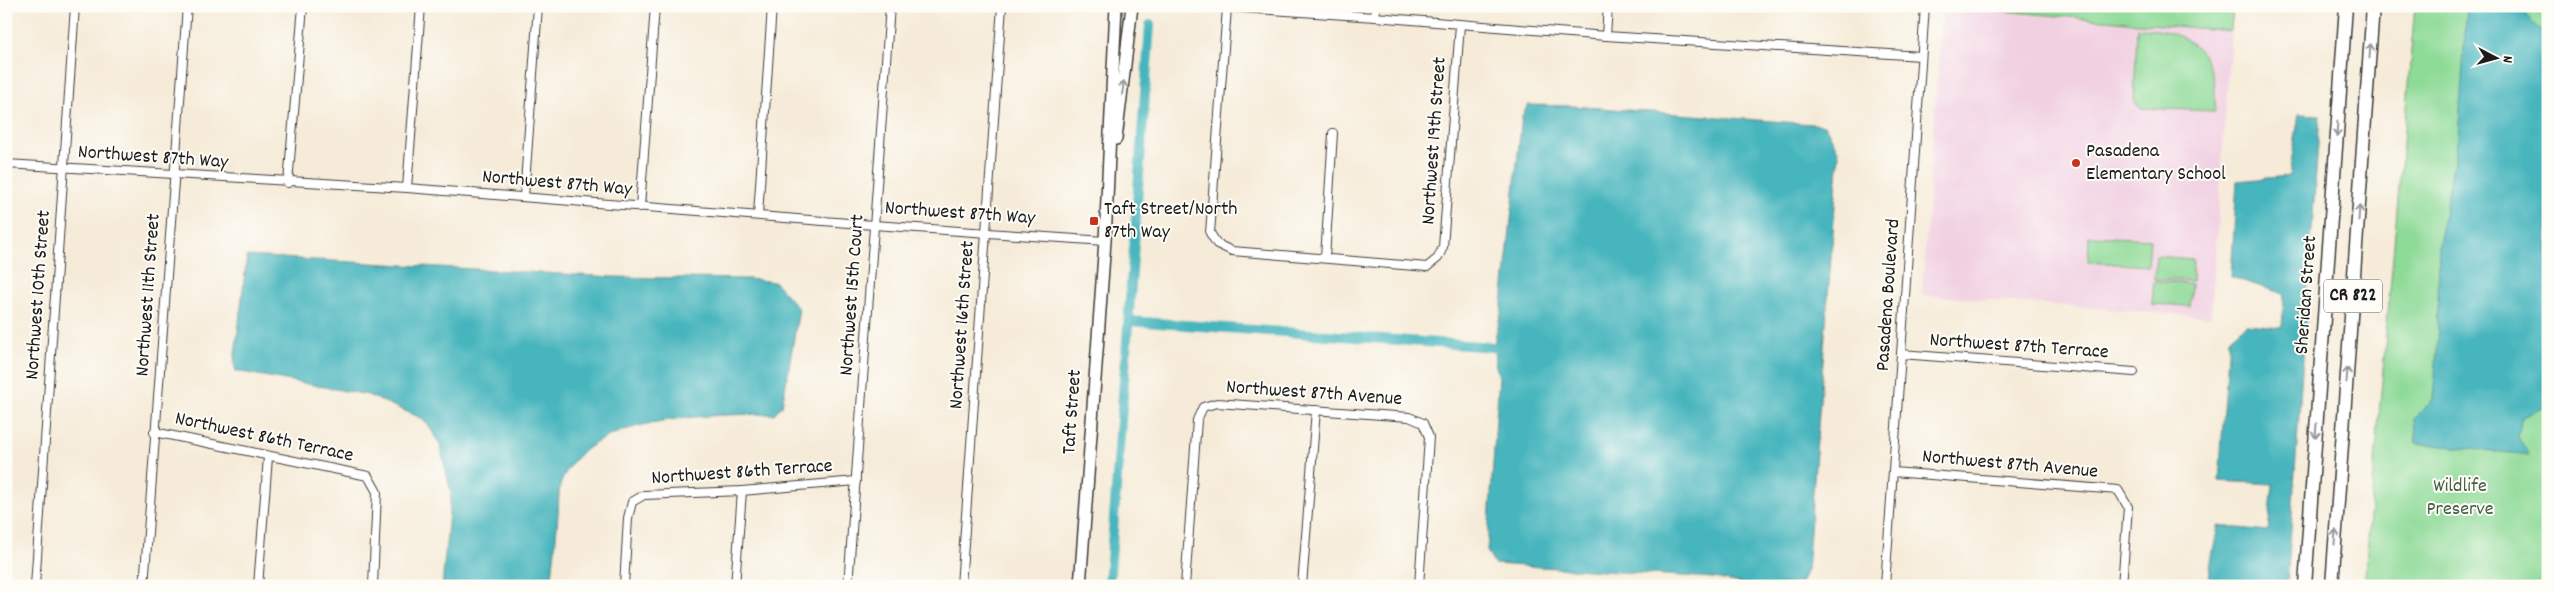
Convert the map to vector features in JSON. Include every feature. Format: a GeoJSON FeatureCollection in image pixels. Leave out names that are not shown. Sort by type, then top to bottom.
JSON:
{"type":"FeatureCollection","features":[{"type":"Feature","properties":{"kind":"main road","name":"Sheridan Street"},"geometry":{"type":"LineString","coordinates":[[2304,586],[2346,6]]}},
{"type":"Feature","properties":{"kind":"main road","name":"CR 822"},"geometry":{"type":"LineString","coordinates":[[2332,586],[2373,6]]}},
{"type":"Feature","properties":{"kind":"street","name":"Northwest 10th Street"},"geometry":{"type":"LineString","coordinates":[[35,586],[75,6]]}},
{"type":"Feature","properties":{"kind":"street","name":"Northwest 11th Street"},"geometry":{"type":"LineString","coordinates":[[144,586],[187,6]]}},
{"type":"Feature","properties":{"kind":"street"},"geometry":{"type":"LineString","coordinates":[[288,183],[303,6]]}},
{"type":"Feature","properties":{"kind":"street"},"geometry":{"type":"LineString","coordinates":[[407,188],[421,6]]}},
{"type":"Feature","properties":{"kind":"street"},"geometry":{"type":"LineString","coordinates":[[524,197],[538,6]]}},
{"type":"Feature","properties":{"kind":"street"},"geometry":{"type":"LineString","coordinates":[[640,207],[655,6]]}},
{"type":"Feature","properties":{"kind":"street"},"geometry":{"type":"LineString","coordinates":[[758,215],[772,6]]}},
{"type":"Feature","properties":{"kind":"street","name":"Northwest 15th Court"},"geometry":{"type":"LineString","coordinates":[[848,586],[890,6]]}},
{"type":"Feature","properties":{"kind":"street","name":"Northwest 16th Street"},"geometry":{"type":"LineString","coordinates":[[961,586],[1002,6]]}},
{"type":"Feature","properties":{"kind":"street","name":"Taft Street"},"geometry":{"type":"LineString","coordinates":[[1080,586],[1104,240],[1116,6]]}},
{"type":"Feature","properties":{"kind":"street","name":"Taft Street"},"geometry":{"type":"LineString","coordinates":[[1104,240],[1132,6]]}},
{"type":"Feature","properties":{"kind":"street"},"geometry":{"type":"LineString","coordinates":[[1213,6],[1606,36],[1921,56]]}},
{"type":"Feature","properties":{"kind":"street"},"geometry":{"type":"LineString","coordinates":[[1375,17],[1376,6]]}},
{"type":"Feature","properties":{"kind":"street"},"geometry":{"type":"LineString","coordinates":[[1606,36],[1608,6]]}},
{"type":"Feature","properties":{"kind":"street","name":"Pasadena Boulevard"},"geometry":{"type":"LineString","coordinates":[[1885,586],[1925,6]]}},
{"type":"Feature","properties":{"kind":"street"},"geometry":{"type":"LineString","coordinates":[[1227,8],[1210,233],[1217,244],[1232,251],[1325,258],[1333,133]]}},
{"type":"Feature","properties":{"kind":"street","name":"Northwest 19th Street"},"geometry":{"type":"LineString","coordinates":[[1325,258],[1427,266],[1438,258],[1443,247],[1460,25]]}},
{"type":"Feature","properties":{"kind":"street","name":"Northwest 87th Way"},"geometry":{"type":"LineString","coordinates":[[6,164],[288,183],[407,188],[874,225],[1104,240]]}},
{"type":"Feature","properties":{"kind":"street","name":"Northwest 87th Terrace"},"geometry":{"type":"LineString","coordinates":[[1901,354],[2134,372]]}},
{"type":"Feature","properties":{"kind":"street","name":"Northwest 87th Avenue"},"geometry":{"type":"LineString","coordinates":[[1185,586],[1197,420],[1203,408],[1217,402],[1409,417],[1423,422],[1429,437],[1419,586]]}},
{"type":"Feature","properties":{"kind":"street"},"geometry":{"type":"LineString","coordinates":[[1302,586],[1316,410]]}},
{"type":"Feature","properties":{"kind":"street","name":"Northwest 86th Terrace"},"geometry":{"type":"LineString","coordinates":[[154,432],[268,457],[368,476],[377,492],[372,586]]}},
{"type":"Feature","properties":{"kind":"street"},"geometry":{"type":"LineString","coordinates":[[258,586],[268,457]]}},
{"type":"Feature","properties":{"kind":"street","name":"Northwest 87th Avenue"},"geometry":{"type":"LineString","coordinates":[[1893,472],[2118,490],[2123,495],[2128,507],[2122,586]]}},
{"type":"Feature","properties":{"kind":"street","name":"Northwest 86th Terrace"},"geometry":{"type":"LineString","coordinates":[[624,586],[628,518],[632,502],[644,495],[856,481]]}},
{"type":"Feature","properties":{"kind":"street"},"geometry":{"type":"LineString","coordinates":[[735,586],[742,490]]}},
{"type":"Feature","properties":{"kind":"shaded area","name":"Pasadena Elementary School"},"geometry":{"type":"Polygon","coordinates":[[[1942,8],[2231,31],[2211,317],[1922,295],[1942,8]]]}},
{"type":"Feature","properties":{"kind":"green space"},"geometry":{"type":"Polygon","coordinates":[[[1942,6],[2233,6],[2231,31],[1942,6]]]}},
{"type":"Feature","properties":{"kind":"green space","name":"Wildlife Preserve"},"geometry":{"type":"Polygon","coordinates":[[[2415,6],[2548,6],[2548,586],[2364,586],[2415,6]]]}},
{"type":"Feature","properties":{"kind":"green space"},"geometry":{"type":"Polygon","coordinates":[[[2137,28],[2174,34],[2188,40],[2198,49],[2207,61],[2212,75],[2215,91],[2215,111],[2140,108],[2134,101],[2137,28]]]}},
{"type":"Feature","properties":{"kind":"green space"},"geometry":{"type":"Polygon","coordinates":[[[2089,236],[2150,239],[2148,266],[2088,262],[2089,236]]]}},
{"type":"Feature","properties":{"kind":"green space"},"geometry":{"type":"Polygon","coordinates":[[[2156,256],[2193,259],[2192,281],[2154,279],[2156,256]]]}},
{"type":"Feature","properties":{"kind":"green space"},"geometry":{"type":"Polygon","coordinates":[[[2154,281],[2192,284],[2190,306],[2152,304],[2154,281]]]}},
{"type":"Feature","properties":{"kind":"water"},"geometry":{"type":"Polygon","coordinates":[[[2467,6],[2513,6],[2523,12],[2548,38],[2548,406],[2522,417],[2518,437],[2529,455],[2416,443],[2414,419],[2433,399],[2437,351],[2439,245],[2458,137],[2467,6]]]}},
{"type":"Feature","properties":{"kind":"water"},"geometry":{"type":"Polygon","coordinates":[[[1528,105],[1573,106],[1825,125],[1839,153],[1807,570],[1801,583],[1757,586],[1713,578],[1494,564],[1487,551],[1499,377],[1494,346],[1501,314],[1522,116],[1528,105]]]}},
{"type":"Feature","properties":{"kind":"water"},"geometry":{"type":"Polygon","coordinates":[[[2299,114],[2320,115],[2287,586],[2209,586],[2210,567],[2218,526],[2268,531],[2273,484],[2219,481],[2229,339],[2246,324],[2282,327],[2284,294],[2231,277],[2237,181],[2289,176],[2299,114]]]}},
{"type":"Feature","properties":{"kind":"water"},"geometry":{"type":"Polygon","coordinates":[[[247,256],[614,277],[749,279],[775,282],[799,309],[782,406],[774,414],[719,415],[654,423],[623,431],[596,443],[575,460],[561,483],[551,586],[442,586],[451,493],[440,445],[428,424],[419,417],[368,395],[236,371],[234,363],[247,256]]]}},
{"type":"Feature","properties":{"kind":"waterway"},"geometry":{"type":"LineString","coordinates":[[1109,586],[1150,25]]}},
{"type":"Feature","properties":{"kind":"waterway"},"geometry":{"type":"LineString","coordinates":[[1129,321],[1494,347]]}},
{"type":"Feature","properties":{"kind":"place","name":"Pasadena Elementary School"},"geometry":{"type":"Point","coordinates":[2076,163]}},
{"type":"Feature","properties":{"kind":"place","name":"Taft Street/North 87th Way"},"geometry":{"type":"Point","coordinates":[1094,221]}}]}
